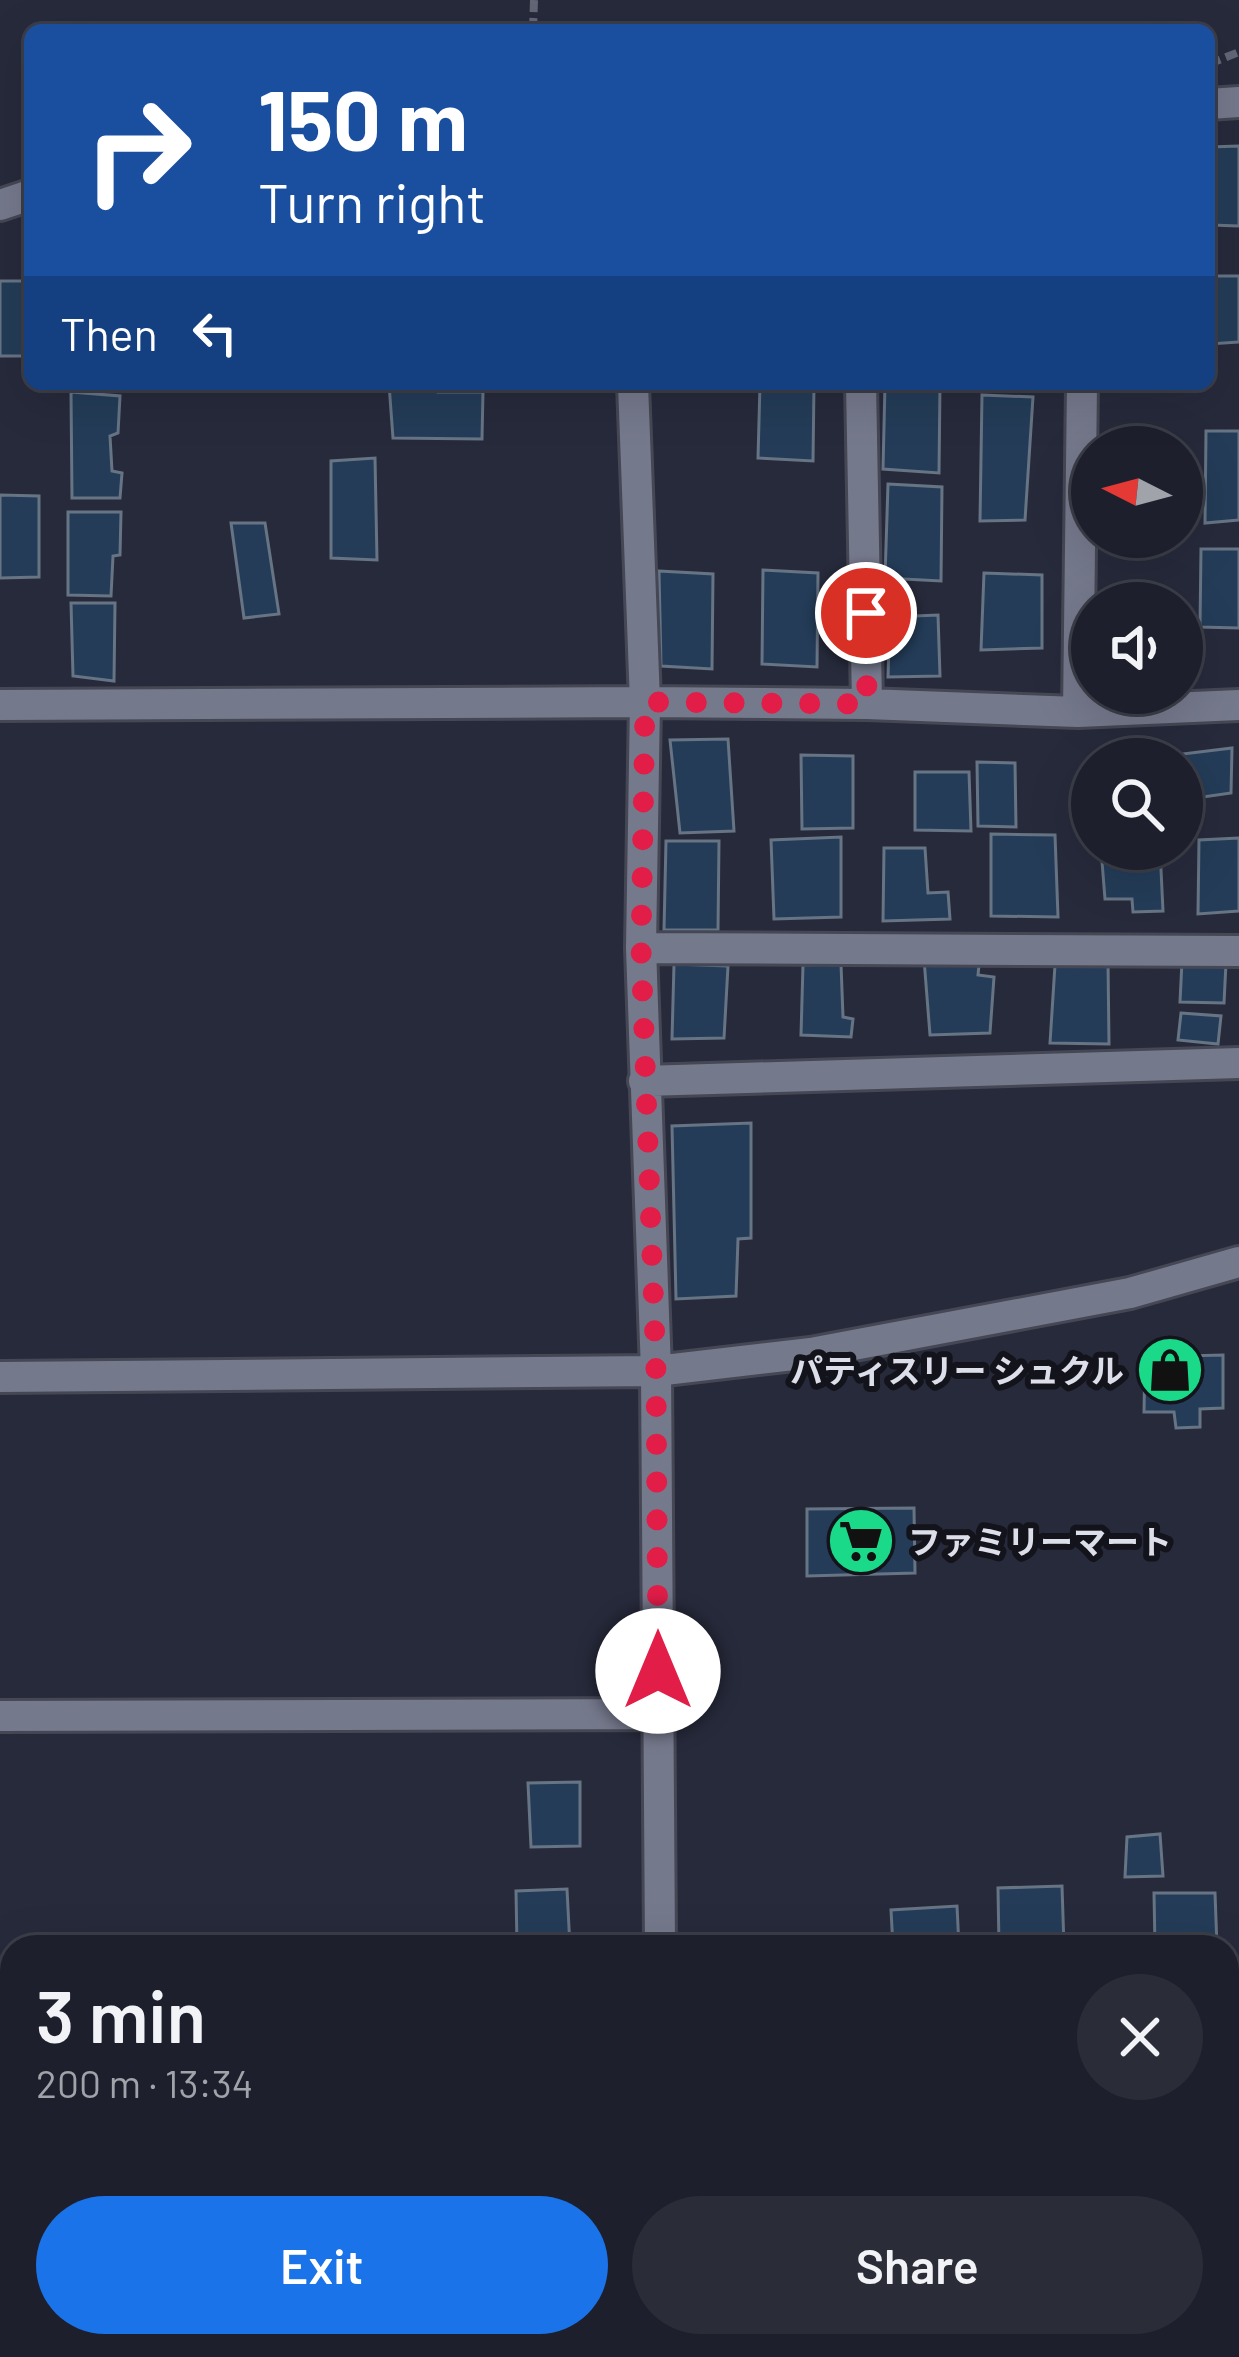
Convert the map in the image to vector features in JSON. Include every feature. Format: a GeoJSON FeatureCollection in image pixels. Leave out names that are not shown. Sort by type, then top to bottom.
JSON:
{"type":"FeatureCollection","features":[{"type":"Feature","properties":{"kind":"street"},"geometry":{"type":"LineString","coordinates":[[633,390],[645,702],[641,948],[656,1371],[660,1935]]}},
{"type":"Feature","properties":{"kind":"street"},"geometry":{"type":"LineString","coordinates":[[861,390],[867,704]]}},
{"type":"Feature","properties":{"kind":"street"},"geometry":{"type":"LineString","coordinates":[[1080,582],[1082,390]]}},
{"type":"Feature","properties":{"kind":"street"},"geometry":{"type":"LineString","coordinates":[[0,705],[645,702],[1071,712]]}},
{"type":"Feature","properties":{"kind":"street"},"geometry":{"type":"LineString","coordinates":[[1203,707],[1239,705]]}},
{"type":"Feature","properties":{"kind":"street"},"geometry":{"type":"LineString","coordinates":[[641,948],[1239,951]]}},
{"type":"Feature","properties":{"kind":"street"},"geometry":{"type":"LineString","coordinates":[[644,1082],[1239,1064]]}},
{"type":"Feature","properties":{"kind":"street"},"geometry":{"type":"LineString","coordinates":[[0,1377],[656,1371],[811,1354],[1130,1293],[1239,1262]]}},
{"type":"Feature","properties":{"kind":"street"},"geometry":{"type":"LineString","coordinates":[[0,1716],[658,1714]]}},
{"type":"Feature","properties":{"kind":"building"},"geometry":{"type":"Polygon","coordinates":[[[1239,146],[1239,226],[1215,225],[1215,147],[1239,146]]]}},
{"type":"Feature","properties":{"kind":"building"},"geometry":{"type":"Polygon","coordinates":[[[1215,276],[1239,276],[1239,342],[1215,344],[1215,276]]]}},
{"type":"Feature","properties":{"kind":"building"},"geometry":{"type":"Polygon","coordinates":[[[0,281],[24,281],[24,356],[0,356],[0,281]]]}},
{"type":"Feature","properties":{"kind":"building"},"geometry":{"type":"Polygon","coordinates":[[[389,390],[483,392],[482,439],[393,438],[389,390]]]}},
{"type":"Feature","properties":{"kind":"building"},"geometry":{"type":"Polygon","coordinates":[[[760,390],[814,390],[813,461],[758,458],[760,390]]]}},
{"type":"Feature","properties":{"kind":"building"},"geometry":{"type":"Polygon","coordinates":[[[885,390],[940,390],[939,473],[883,469],[885,390]]]}},
{"type":"Feature","properties":{"kind":"building"},"geometry":{"type":"Polygon","coordinates":[[[71,392],[120,396],[118,433],[110,436],[112,471],[122,473],[120,498],[72,498],[71,392]]]}},
{"type":"Feature","properties":{"kind":"building"},"geometry":{"type":"Polygon","coordinates":[[[982,395],[1033,397],[1025,520],[980,521],[982,395]]]}},
{"type":"Feature","properties":{"kind":"building"},"geometry":{"type":"Polygon","coordinates":[[[1206,431],[1239,431],[1239,520],[1205,523],[1206,431]]]}},
{"type":"Feature","properties":{"kind":"building"},"geometry":{"type":"Polygon","coordinates":[[[375,458],[377,560],[331,558],[331,461],[375,458]]]}},
{"type":"Feature","properties":{"kind":"building"},"geometry":{"type":"Polygon","coordinates":[[[888,484],[942,487],[941,581],[885,578],[888,484]]]}},
{"type":"Feature","properties":{"kind":"building"},"geometry":{"type":"Polygon","coordinates":[[[0,495],[39,496],[39,577],[0,578],[0,495]]]}},
{"type":"Feature","properties":{"kind":"building"},"geometry":{"type":"Polygon","coordinates":[[[68,512],[121,512],[120,555],[113,556],[111,596],[68,595],[68,512]]]}},
{"type":"Feature","properties":{"kind":"building"},"geometry":{"type":"Polygon","coordinates":[[[231,523],[265,523],[279,614],[244,618],[231,523]]]}},
{"type":"Feature","properties":{"kind":"building"},"geometry":{"type":"Polygon","coordinates":[[[1203,549],[1239,549],[1239,628],[1203,627],[1203,549]]]}},
{"type":"Feature","properties":{"kind":"building"},"geometry":{"type":"Polygon","coordinates":[[[763,570],[818,573],[817,667],[762,664],[763,570]]]}},
{"type":"Feature","properties":{"kind":"building"},"geometry":{"type":"Polygon","coordinates":[[[659,571],[713,574],[712,669],[661,666],[659,571]]]}},
{"type":"Feature","properties":{"kind":"building"},"geometry":{"type":"Polygon","coordinates":[[[984,573],[1042,575],[1042,648],[981,650],[984,573]]]}},
{"type":"Feature","properties":{"kind":"building"},"geometry":{"type":"Polygon","coordinates":[[[71,603],[115,603],[114,681],[73,676],[71,603]]]}},
{"type":"Feature","properties":{"kind":"building"},"geometry":{"type":"Polygon","coordinates":[[[938,615],[940,676],[888,677],[890,617],[938,615]]]}},
{"type":"Feature","properties":{"kind":"building"},"geometry":{"type":"Polygon","coordinates":[[[728,739],[734,831],[680,833],[670,740],[728,739]]]}},
{"type":"Feature","properties":{"kind":"building"},"geometry":{"type":"Polygon","coordinates":[[[1232,748],[1231,793],[1203,797],[1203,752],[1232,748]]]}},
{"type":"Feature","properties":{"kind":"building"},"geometry":{"type":"Polygon","coordinates":[[[801,755],[853,756],[853,828],[802,829],[801,755]]]}},
{"type":"Feature","properties":{"kind":"building"},"geometry":{"type":"Polygon","coordinates":[[[977,762],[1015,763],[1016,827],[978,826],[977,762]]]}},
{"type":"Feature","properties":{"kind":"building"},"geometry":{"type":"Polygon","coordinates":[[[915,772],[969,772],[971,831],[915,830],[915,772]]]}},
{"type":"Feature","properties":{"kind":"building"},"geometry":{"type":"Polygon","coordinates":[[[991,834],[1055,835],[1058,917],[991,916],[991,834]]]}},
{"type":"Feature","properties":{"kind":"building"},"geometry":{"type":"Polygon","coordinates":[[[841,837],[841,917],[774,919],[771,840],[841,837]]]}},
{"type":"Feature","properties":{"kind":"building"},"geometry":{"type":"Polygon","coordinates":[[[1239,838],[1239,911],[1198,914],[1203,840],[1239,838]]]}},
{"type":"Feature","properties":{"kind":"building"},"geometry":{"type":"Polygon","coordinates":[[[666,841],[719,841],[718,930],[664,930],[666,841]]]}},
{"type":"Feature","properties":{"kind":"building"},"geometry":{"type":"Polygon","coordinates":[[[884,848],[925,848],[928,893],[948,892],[950,919],[883,921],[884,848]]]}},
{"type":"Feature","properties":{"kind":"building"},"geometry":{"type":"Polygon","coordinates":[[[1103,870],[1161,870],[1163,911],[1133,912],[1132,899],[1105,899],[1103,870]]]}},
{"type":"Feature","properties":{"kind":"building"},"geometry":{"type":"Polygon","coordinates":[[[924,959],[979,965],[978,975],[994,977],[990,1033],[930,1035],[924,959]]]}},
{"type":"Feature","properties":{"kind":"building"},"geometry":{"type":"Polygon","coordinates":[[[1182,961],[1226,963],[1224,1003],[1180,1002],[1182,961]]]}},
{"type":"Feature","properties":{"kind":"building"},"geometry":{"type":"Polygon","coordinates":[[[1108,962],[1109,1044],[1050,1043],[1055,965],[1108,962]]]}},
{"type":"Feature","properties":{"kind":"building"},"geometry":{"type":"Polygon","coordinates":[[[674,964],[728,966],[724,1038],[672,1039],[674,964]]]}},
{"type":"Feature","properties":{"kind":"building"},"geometry":{"type":"Polygon","coordinates":[[[841,964],[843,1017],[853,1019],[851,1037],[801,1035],[803,965],[841,964]]]}},
{"type":"Feature","properties":{"kind":"building"},"geometry":{"type":"Polygon","coordinates":[[[1181,1013],[1221,1016],[1218,1044],[1178,1040],[1181,1013]]]}},
{"type":"Feature","properties":{"kind":"building"},"geometry":{"type":"Polygon","coordinates":[[[751,1123],[751,1238],[738,1239],[736,1296],[676,1299],[672,1126],[751,1123]]]}},
{"type":"Feature","properties":{"kind":"building"},"geometry":{"type":"Polygon","coordinates":[[[1223,1355],[1223,1408],[1200,1409],[1200,1427],[1176,1428],[1174,1412],[1144,1412],[1145,1357],[1223,1355]]]}},
{"type":"Feature","properties":{"kind":"building","name":"ファミリーマート"},"geometry":{"type":"Polygon","coordinates":[[[914,1508],[915,1573],[807,1576],[807,1509],[914,1508]]]}},
{"type":"Feature","properties":{"kind":"building"},"geometry":{"type":"Polygon","coordinates":[[[580,1782],[580,1846],[531,1847],[528,1783],[580,1782]]]}},
{"type":"Feature","properties":{"kind":"building"},"geometry":{"type":"Polygon","coordinates":[[[1160,1834],[1163,1876],[1125,1877],[1127,1837],[1160,1834]]]}},
{"type":"Feature","properties":{"kind":"building"},"geometry":{"type":"Polygon","coordinates":[[[1062,1886],[1064,1935],[999,1935],[998,1888],[1062,1886]]]}},
{"type":"Feature","properties":{"kind":"building"},"geometry":{"type":"Polygon","coordinates":[[[567,1889],[569,1935],[517,1935],[516,1891],[567,1889]]]}},
{"type":"Feature","properties":{"kind":"building"},"geometry":{"type":"Polygon","coordinates":[[[1154,1893],[1215,1893],[1217,1935],[1155,1935],[1154,1893]]]}},
{"type":"Feature","properties":{"kind":"building"},"geometry":{"type":"Polygon","coordinates":[[[957,1906],[958,1935],[892,1935],[891,1910],[957,1906]]]}},
{"type":"Feature","properties":{"kind":"place","name":"パティスリー シュクル"},"geometry":{"type":"Point","coordinates":[1170,1370]}},
{"type":"Feature","properties":{"kind":"place","name":"ファミリーマート"},"geometry":{"type":"Point","coordinates":[861,1541]}},
{"type":"Feature","properties":{"kind":"route"},"geometry":{"type":"LineString","coordinates":[[658,1671],[656,1371],[641,948],[645,702],[867,704],[866,613]]}}]}
